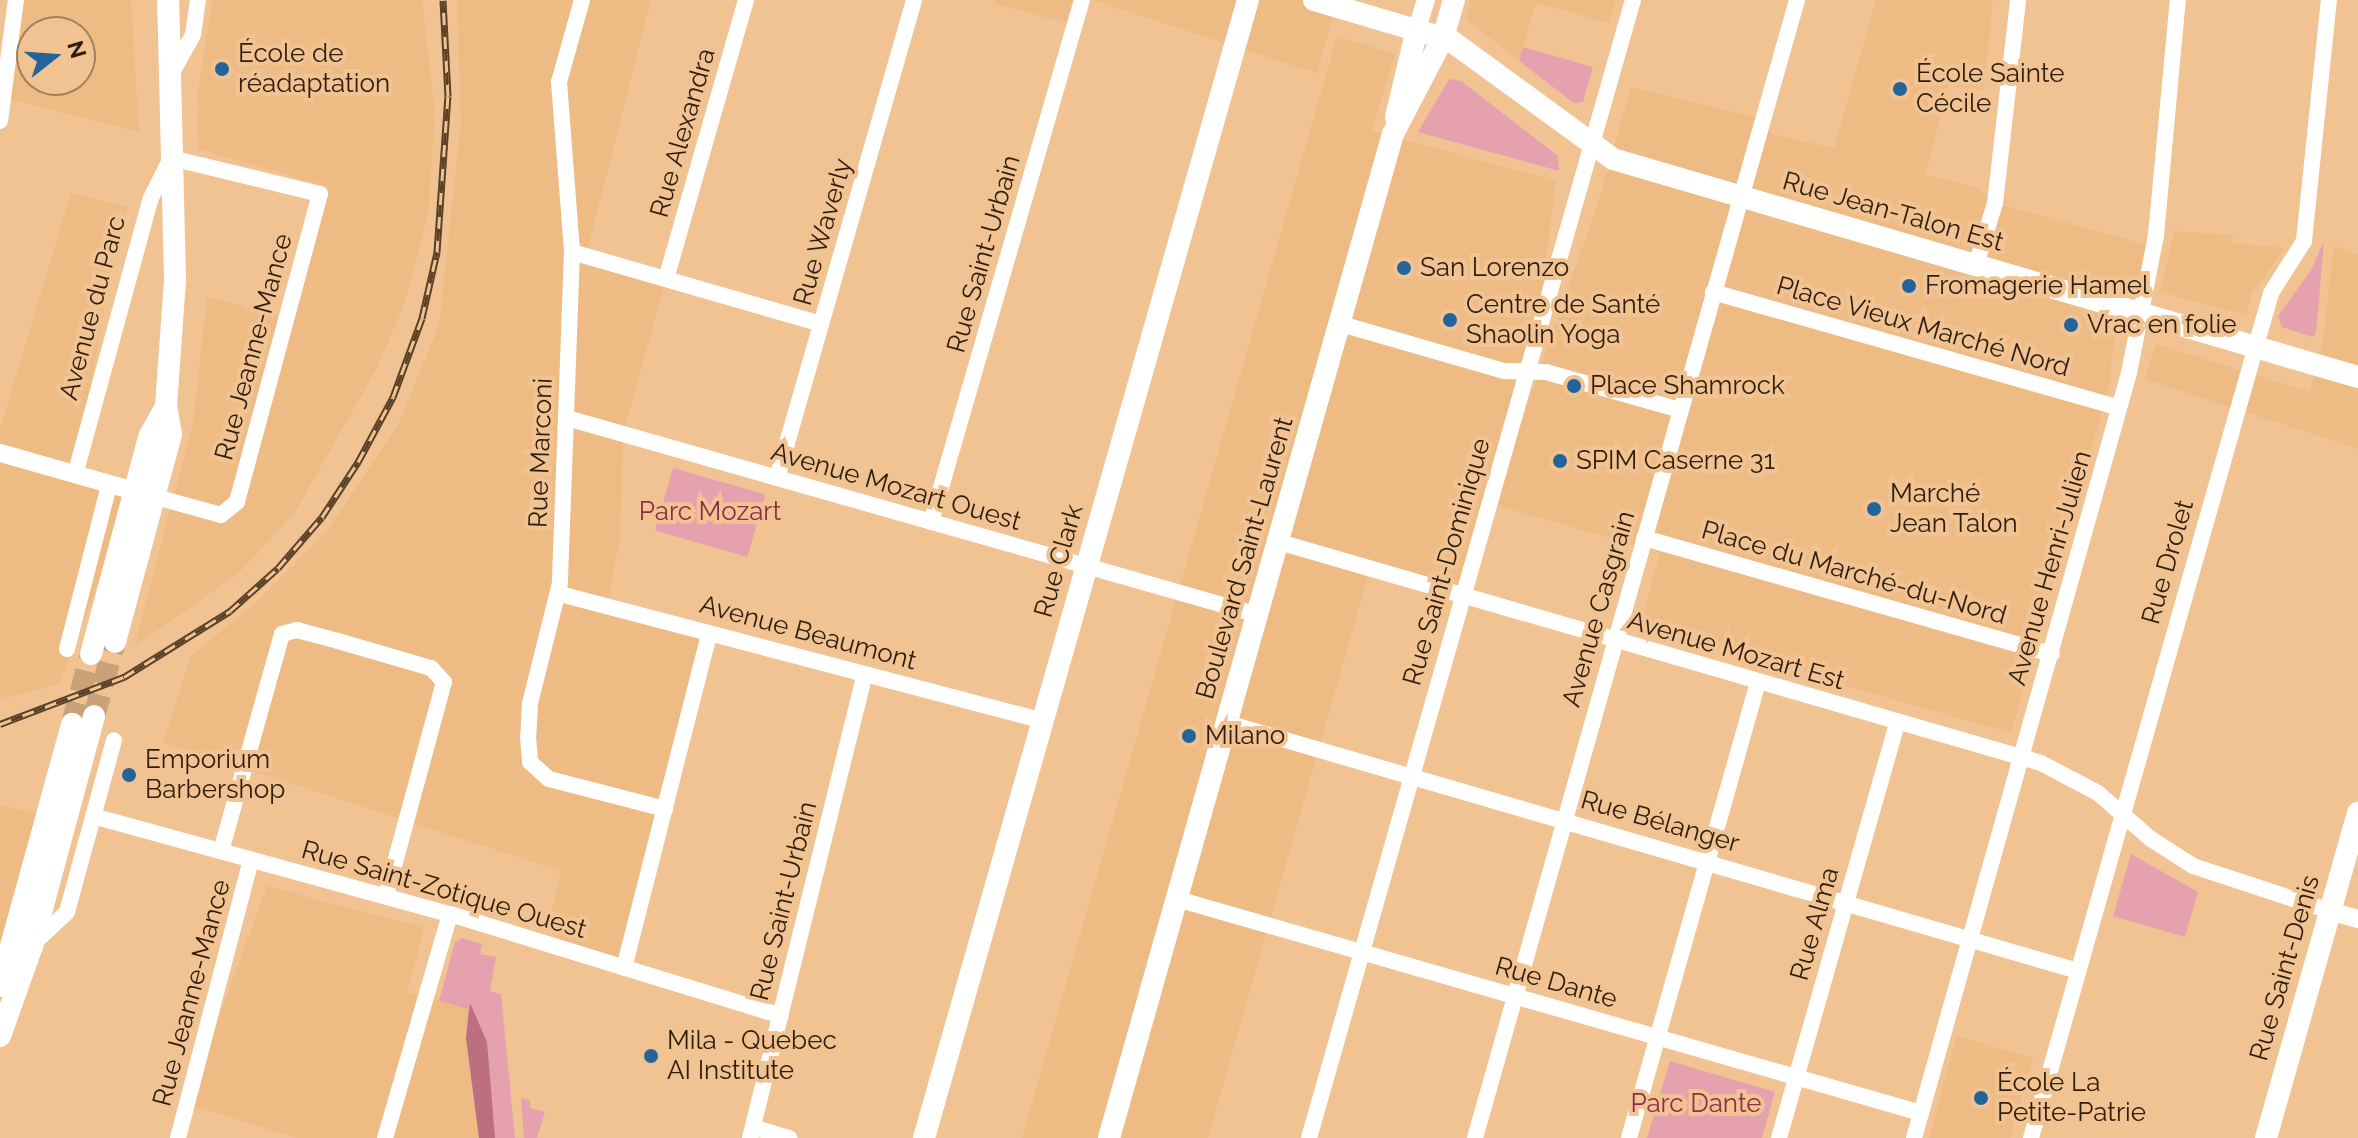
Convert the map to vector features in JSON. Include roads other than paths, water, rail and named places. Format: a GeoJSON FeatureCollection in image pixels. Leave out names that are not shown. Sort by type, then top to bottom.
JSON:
{"type":"FeatureCollection","features":[{"type":"Feature","properties":{"kind":"main road","name":"Rue Clark"},"geometry":{"type":"LineString","coordinates":[[924,1138],[1248,0]]}},
{"type":"Feature","properties":{"kind":"main road","name":"Rue Jean-Talon Est"},"geometry":{"type":"LineString","coordinates":[[1314,0],[1443,38],[1590,146],[1613,159],[2358,377]]}},
{"type":"Feature","properties":{"kind":"main road","name":"Boulevard Saint-Laurent"},"geometry":{"type":"LineString","coordinates":[[1109,1138],[1393,134],[1443,38],[1454,0]]}},
{"type":"Feature","properties":{"kind":"main road","name":"Avenue du Parc"},"geometry":{"type":"LineString","coordinates":[[115,642],[145,494],[149,437],[166,406],[176,310],[165,5]]}},
{"type":"Feature","properties":{"kind":"main road"},"geometry":{"type":"LineString","coordinates":[[1393,134],[1417,29]]}},
{"type":"Feature","properties":{"kind":"main road","name":"Avenue du Parc"},"geometry":{"type":"LineString","coordinates":[[91,654],[145,494]]}},
{"type":"Feature","properties":{"kind":"main road"},"geometry":{"type":"LineString","coordinates":[[0,1036],[32,946],[94,716]]}},
{"type":"Feature","properties":{"kind":"main road"},"geometry":{"type":"LineString","coordinates":[[0,986],[72,724]]}},
{"type":"Feature","properties":{"kind":"main road","name":"Rue Saint-Denis"},"geometry":{"type":"LineString","coordinates":[[2266,1138],[2358,813]]}},
{"type":"Feature","properties":{"kind":"street"},"geometry":{"type":"LineString","coordinates":[[0,121],[16,0]]}},
{"type":"Feature","properties":{"kind":"street"},"geometry":{"type":"LineString","coordinates":[[169,78],[193,35],[198,0]]}},
{"type":"Feature","properties":{"kind":"street","name":"Rue Marconi"},"geometry":{"type":"LineString","coordinates":[[582,0],[559,82],[572,252],[560,594],[530,703],[530,762],[549,779],[665,809]]}},
{"type":"Feature","properties":{"kind":"street","name":"Rue Alexandra"},"geometry":{"type":"LineString","coordinates":[[666,279],[746,0]]}},
{"type":"Feature","properties":{"kind":"street","name":"Rue Waverly"},"geometry":{"type":"LineString","coordinates":[[777,478],[914,0]]}},
{"type":"Feature","properties":{"kind":"street","name":"Rue Saint-Urbain"},"geometry":{"type":"LineString","coordinates":[[931,522],[1082,0]]}},
{"type":"Feature","properties":{"kind":"street"},"geometry":{"type":"LineString","coordinates":[[1417,29],[1426,0]]}},
{"type":"Feature","properties":{"kind":"street","name":"Rue Saint-Dominique"},"geometry":{"type":"LineString","coordinates":[[1309,1138],[1633,0]]}},
{"type":"Feature","properties":{"kind":"street","name":"Avenue Casgrain"},"geometry":{"type":"LineString","coordinates":[[1475,1138],[1797,0]]}},
{"type":"Feature","properties":{"kind":"street"},"geometry":{"type":"LineString","coordinates":[[1976,265],[1995,203],[2018,0]]}},
{"type":"Feature","properties":{"kind":"street","name":"Avenue Henri-Julien"},"geometry":{"type":"LineString","coordinates":[[1914,1138],[2119,408],[2154,247],[2178,0]]}},
{"type":"Feature","properties":{"kind":"street","name":"Rue Drolet"},"geometry":{"type":"LineString","coordinates":[[2031,1138],[2273,288],[2298,254],[2306,233],[2329,0]]}},
{"type":"Feature","properties":{"kind":"street","name":"Rue Jeanne-Mance"},"geometry":{"type":"LineString","coordinates":[[145,494],[221,515],[231,512],[320,194],[171,158]]}},
{"type":"Feature","properties":{"kind":"street","name":"Avenue du Parc"},"geometry":{"type":"LineString","coordinates":[[75,475],[151,198],[171,158]]}},
{"type":"Feature","properties":{"kind":"street"},"geometry":{"type":"LineString","coordinates":[[572,252],[821,324]]}},
{"type":"Feature","properties":{"kind":"street","name":"Place Vieux Marché Nord"},"geometry":{"type":"LineString","coordinates":[[1713,292],[2119,408]]}},
{"type":"Feature","properties":{"kind":"street"},"geometry":{"type":"LineString","coordinates":[[1341,324],[1504,371],[1546,372],[1680,410]]}},
{"type":"Feature","properties":{"kind":"street","name":"Avenue Mozart Ouest"},"geometry":{"type":"LineString","coordinates":[[567,418],[1258,615]]}},
{"type":"Feature","properties":{"kind":"street"},"geometry":{"type":"LineString","coordinates":[[0,453],[145,494]]}},
{"type":"Feature","properties":{"kind":"street"},"geometry":{"type":"LineString","coordinates":[[67,649],[109,485]]}},
{"type":"Feature","properties":{"kind":"street","name":"Place du Marché-du-Nord"},"geometry":{"type":"LineString","coordinates":[[1644,538],[2052,654]]}},
{"type":"Feature","properties":{"kind":"street","name":"Avenue Mozart Est"},"geometry":{"type":"LineString","coordinates":[[1279,542],[2022,757],[2081,782],[2123,814]]}},
{"type":"Feature","properties":{"kind":"street","name":"Avenue Beaumont"},"geometry":{"type":"LineString","coordinates":[[560,594],[1043,721]]}},
{"type":"Feature","properties":{"kind":"street","name":"Rue Jeanne-Mance"},"geometry":{"type":"LineString","coordinates":[[221,851],[279,640],[287,631],[405,660],[443,675],[444,689],[386,896]]}},
{"type":"Feature","properties":{"kind":"street"},"geometry":{"type":"LineString","coordinates":[[624,968],[709,634]]}},
{"type":"Feature","properties":{"kind":"street","name":"Rue Saint-Urbain"},"geometry":{"type":"LineString","coordinates":[[752,1132],[865,675]]}},
{"type":"Feature","properties":{"kind":"street"},"geometry":{"type":"LineString","coordinates":[[1629,1138],[1758,682]]}},
{"type":"Feature","properties":{"kind":"street","name":"Rue Bélanger"},"geometry":{"type":"LineString","coordinates":[[1227,723],[2078,971]]}},
{"type":"Feature","properties":{"kind":"street","name":"Rue Alma"},"geometry":{"type":"LineString","coordinates":[[1779,1138],[1897,723]]}},
{"type":"Feature","properties":{"kind":"street"},"geometry":{"type":"LineString","coordinates":[[32,946],[67,912],[114,740]]}},
{"type":"Feature","properties":{"kind":"street"},"geometry":{"type":"LineString","coordinates":[[2123,814],[2159,845],[2211,875],[2358,919]]}},
{"type":"Feature","properties":{"kind":"street","name":"Rue Saint-Zotique Ouest"},"geometry":{"type":"LineString","coordinates":[[93,816],[450,914],[781,1016]]}},
{"type":"Feature","properties":{"kind":"street","name":"Rue Jeanne-Mance"},"geometry":{"type":"LineString","coordinates":[[178,1138],[251,860]]}},
{"type":"Feature","properties":{"kind":"street","name":"Rue Dante"},"geometry":{"type":"LineString","coordinates":[[1177,899],[1921,1113]]}},
{"type":"Feature","properties":{"kind":"street"},"geometry":{"type":"LineString","coordinates":[[385,1138],[450,914]]}},
{"type":"Feature","properties":{"kind":"street"},"geometry":{"type":"LineString","coordinates":[[752,1132],[789,1138]]}},
{"type":"Feature","properties":{"kind":"tunnel"},"geometry":{"type":"LineString","coordinates":[[94,716],[115,642]]}},
{"type":"Feature","properties":{"kind":"tunnel"},"geometry":{"type":"LineString","coordinates":[[72,724],[91,654]]}},
{"type":"Feature","properties":{"kind":"railway"},"geometry":{"type":"LineString","coordinates":[[0,724],[124,677],[230,611],[278,568],[322,517],[358,462],[393,397],[422,318],[437,252],[448,96],[443,0]]}},
{"type":"Feature","properties":{"kind":"place","name":"École de réadaptation"},"geometry":{"type":"Point","coordinates":[222,69]}},
{"type":"Feature","properties":{"kind":"place","name":"École Sainte Cécile"},"geometry":{"type":"Point","coordinates":[1900,89]}},
{"type":"Feature","properties":{"kind":"place","name":"San Lorenzo"},"geometry":{"type":"Point","coordinates":[1404,268]}},
{"type":"Feature","properties":{"kind":"place","name":"Fromagerie Hamel"},"geometry":{"type":"Point","coordinates":[1909,286]}},
{"type":"Feature","properties":{"kind":"place","name":"Centre de Santé Shaolin Yoga"},"geometry":{"type":"Point","coordinates":[1450,320]}},
{"type":"Feature","properties":{"kind":"place","name":"Vrac en folie"},"geometry":{"type":"Point","coordinates":[2071,325]}},
{"type":"Feature","properties":{"kind":"place","name":"Place Shamrock"},"geometry":{"type":"Point","coordinates":[1574,386]}},
{"type":"Feature","properties":{"kind":"place","name":"SPIM Caserne 31"},"geometry":{"type":"Point","coordinates":[1560,461]}},
{"type":"Feature","properties":{"kind":"place","name":"Marché Jean Talon"},"geometry":{"type":"Point","coordinates":[1874,509]}},
{"type":"Feature","properties":{"kind":"place","name":"Milano"},"geometry":{"type":"Point","coordinates":[1189,736]}},
{"type":"Feature","properties":{"kind":"place","name":"Emporium Barbershop"},"geometry":{"type":"Point","coordinates":[129,775]}},
{"type":"Feature","properties":{"kind":"place","name":"Mila - Quebec AI Institute"},"geometry":{"type":"Point","coordinates":[651,1056]}},
{"type":"Feature","properties":{"kind":"place","name":"École La Petite-Patrie"},"geometry":{"type":"Point","coordinates":[1981,1098]}},
{"type":"Feature","properties":{"kind":"park label","name":"Parc Mozart"},"geometry":{"type":"Point","coordinates":[710,512]}},
{"type":"Feature","properties":{"kind":"park label","name":"Parc Dante"},"geometry":{"type":"Point","coordinates":[1696,1104]}}]}
